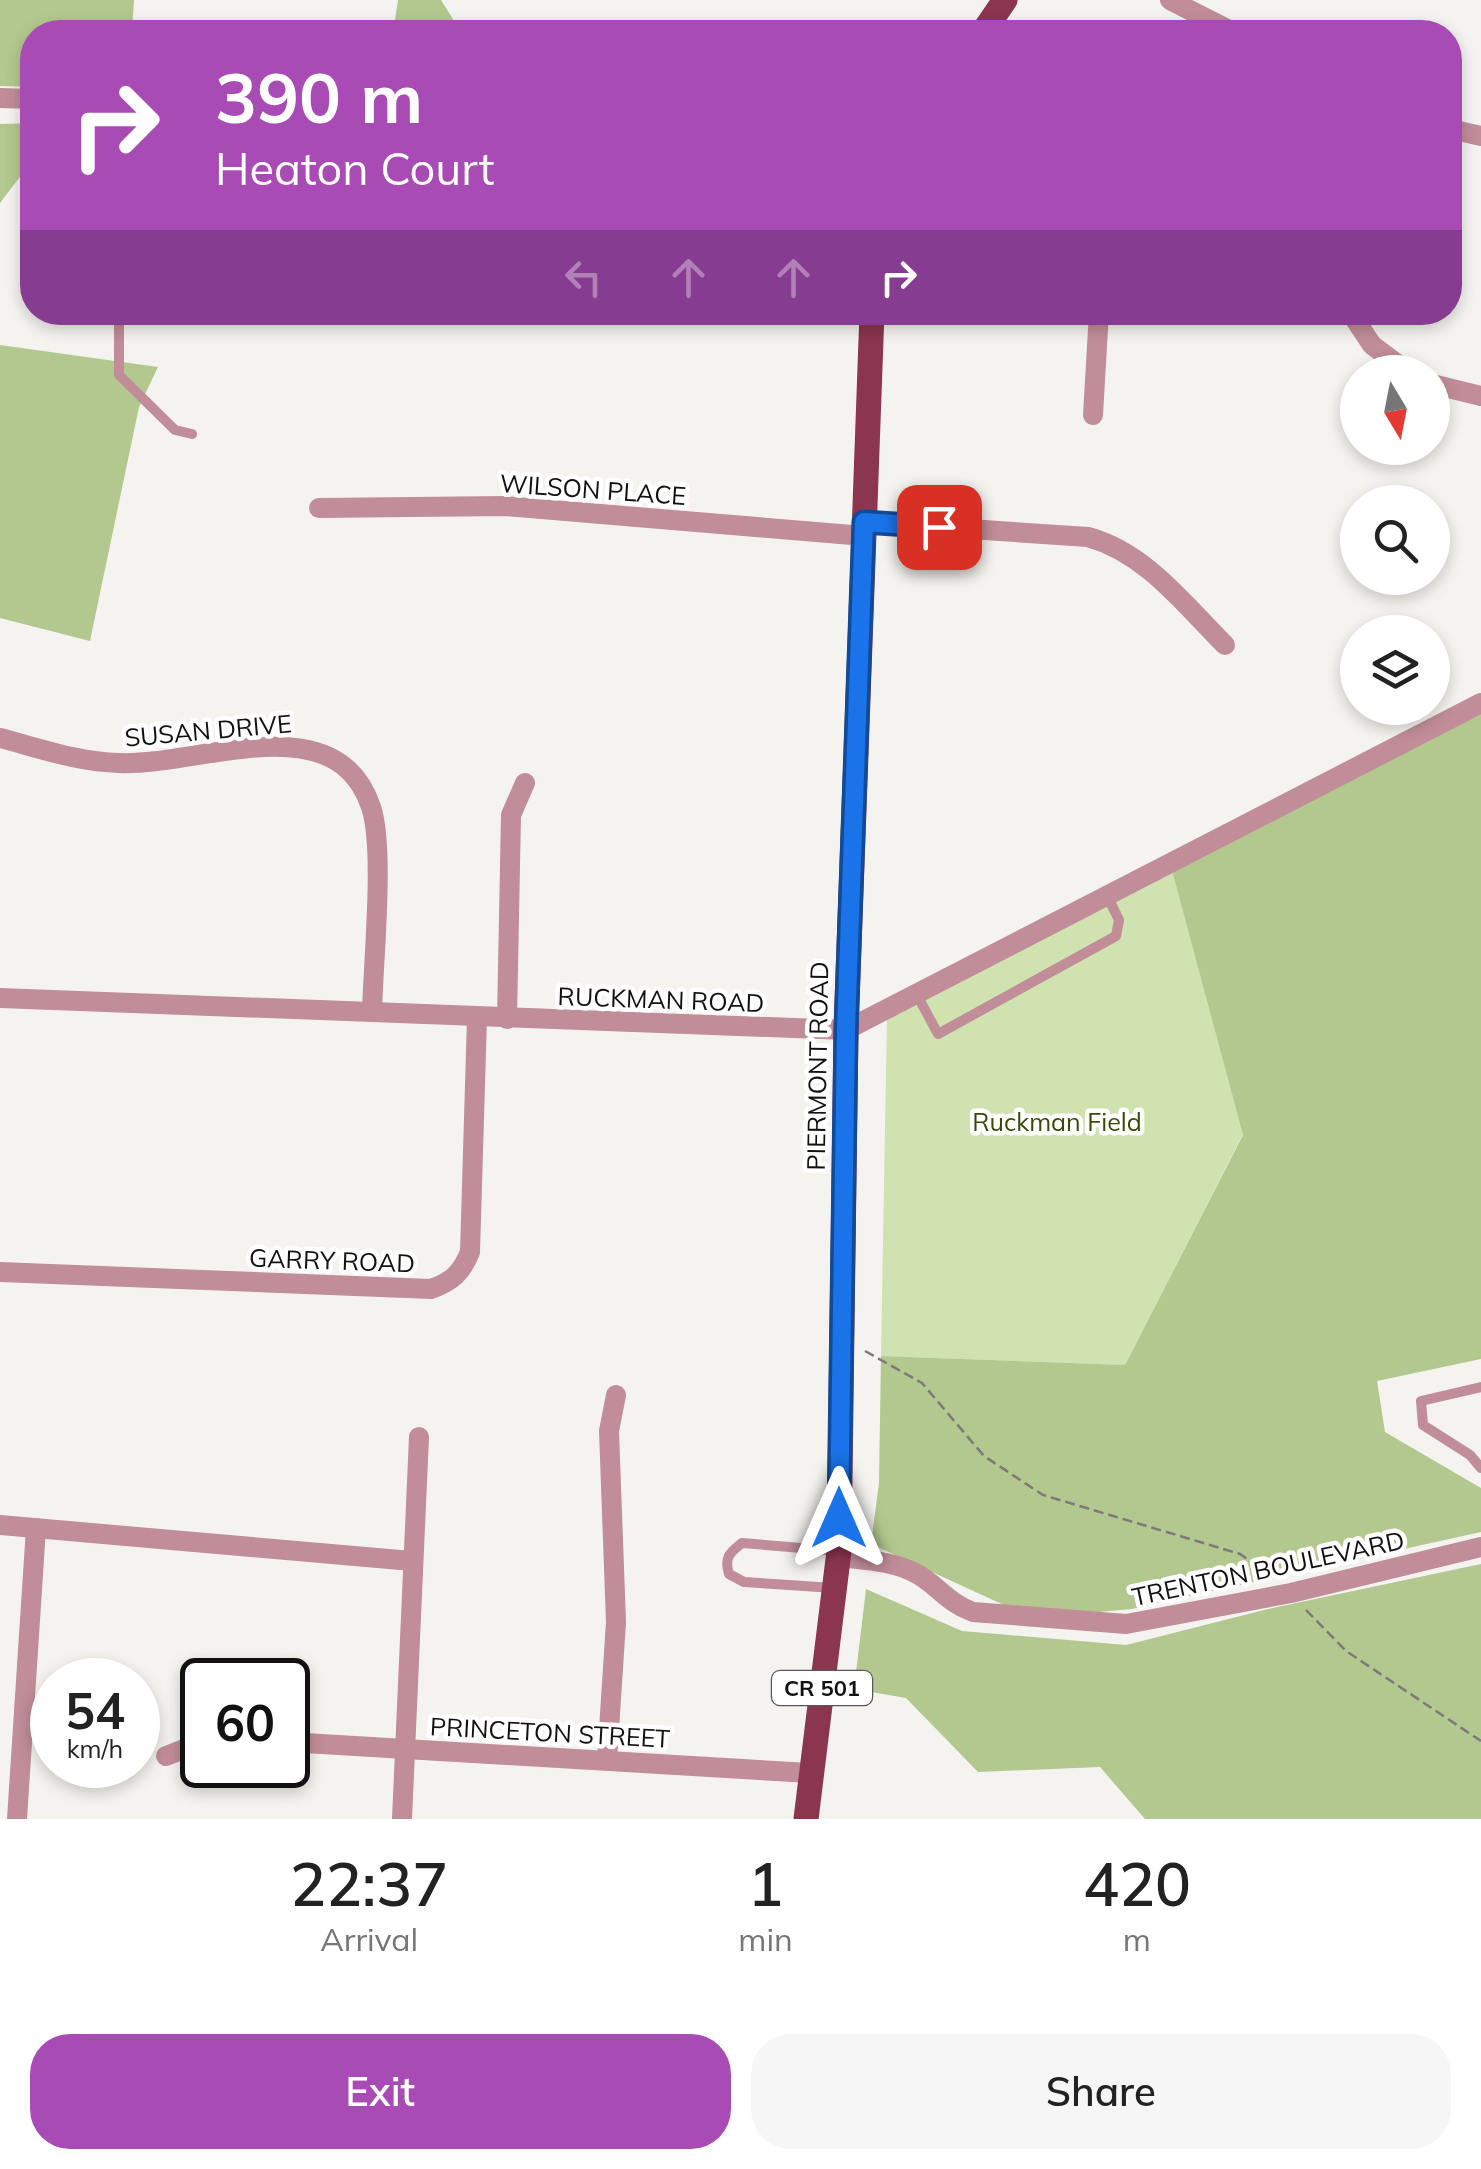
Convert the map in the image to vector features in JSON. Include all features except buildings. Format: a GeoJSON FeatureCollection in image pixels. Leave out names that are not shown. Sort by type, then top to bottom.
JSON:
{"type":"FeatureCollection","features":[{"type":"Feature","properties":{"kind":"main road","name":"PIERMONT ROAD"},"geometry":{"type":"LineString","coordinates":[[806,1819],[839,1554],[846,1030],[872,325]]}},
{"type":"Feature","properties":{"kind":"street"},"geometry":{"type":"LineString","coordinates":[[1170,0],[1209,20]]}},
{"type":"Feature","properties":{"kind":"street"},"geometry":{"type":"LineString","coordinates":[[1094,416],[1098,325]]}},
{"type":"Feature","properties":{"kind":"street"},"geometry":{"type":"LineString","coordinates":[[1359,325],[1372,345],[1385,355]]}},
{"type":"Feature","properties":{"kind":"street"},"geometry":{"type":"LineString","coordinates":[[1450,388],[1481,396]]}},
{"type":"Feature","properties":{"kind":"street","name":"WILSON PLACE"},"geometry":{"type":"LineString","coordinates":[[319,508],[505,506],[864,529],[1088,537],[1111,543],[1152,571],[1226,645]]}},
{"type":"Feature","properties":{"kind":"street","name":"RUCKMAN ROAD"},"geometry":{"type":"LineString","coordinates":[[0,998],[846,1030],[1481,703]]}},
{"type":"Feature","properties":{"kind":"street","name":"SUSAN DRIVE"},"geometry":{"type":"LineString","coordinates":[[0,738],[118,764],[284,745],[312,750],[340,763],[365,793],[376,828],[372,1012]]}},
{"type":"Feature","properties":{"kind":"street"},"geometry":{"type":"LineString","coordinates":[[507,1018],[511,815],[525,783]]}},
{"type":"Feature","properties":{"kind":"street","name":"GARRY ROAD"},"geometry":{"type":"LineString","coordinates":[[0,1272],[431,1288],[444,1284],[456,1277],[470,1252],[477,1018]]}},
{"type":"Feature","properties":{"kind":"street"},"geometry":{"type":"LineString","coordinates":[[607,1760],[616,1622],[609,1430],[616,1395]]}},
{"type":"Feature","properties":{"kind":"street"},"geometry":{"type":"LineString","coordinates":[[402,1819],[419,1438]]}},
{"type":"Feature","properties":{"kind":"street"},"geometry":{"type":"LineString","coordinates":[[0,1525],[412,1561]]}},
{"type":"Feature","properties":{"kind":"street"},"geometry":{"type":"LineString","coordinates":[[17,1819],[36,1528]]}},
{"type":"Feature","properties":{"kind":"street","name":"TRENTON BOULEVARD"},"geometry":{"type":"LineString","coordinates":[[839,1554],[894,1565],[921,1576],[950,1603],[973,1612],[1126,1624],[1291,1593],[1481,1547]]}},
{"type":"Feature","properties":{"kind":"street","name":"PRINCETON STREET"},"geometry":{"type":"LineString","coordinates":[[310,1743],[810,1774]]}},
{"type":"Feature","properties":{"kind":"street"},"geometry":{"type":"LineString","coordinates":[[166,1756],[180,1751]]}},
{"type":"Feature","properties":{"kind":"lane"},"geometry":{"type":"LineString","coordinates":[[119,325],[119,375],[174,430],[192,434]]}},
{"type":"Feature","properties":{"kind":"lane"},"geometry":{"type":"LineString","coordinates":[[917,996],[938,1034],[1116,936],[1119,920],[1107,896]]}},
{"type":"Feature","properties":{"kind":"lane"},"geometry":{"type":"LineString","coordinates":[[1481,1387],[1421,1401],[1423,1425],[1470,1455],[1481,1468]]}},
{"type":"Feature","properties":{"kind":"lane"},"geometry":{"type":"LineString","coordinates":[[835,1588],[744,1582],[729,1574],[726,1564],[729,1553],[742,1543],[839,1554]]}},
{"type":"Feature","properties":{"kind":"path"},"geometry":{"type":"LineString","coordinates":[[842,1337],[922,1383],[984,1456],[1043,1495],[1240,1554],[1291,1593],[1346,1651],[1481,1741]]}},
{"type":"Feature","properties":{"kind":"green space"},"geometry":{"type":"Polygon","coordinates":[[[0,0],[134,0],[133,20],[20,20],[20,87],[0,86],[0,0]]]}},
{"type":"Feature","properties":{"kind":"green space"},"geometry":{"type":"Polygon","coordinates":[[[398,0],[441,0],[454,20],[395,20],[398,0]]]}},
{"type":"Feature","properties":{"kind":"green space"},"geometry":{"type":"Polygon","coordinates":[[[20,123],[20,177],[0,203],[0,124],[20,123]]]}},
{"type":"Feature","properties":{"kind":"green space"},"geometry":{"type":"Polygon","coordinates":[[[0,345],[158,367],[139,407],[90,641],[0,618],[0,345]]]}},
{"type":"Feature","properties":{"kind":"green space"},"geometry":{"type":"Polygon","coordinates":[[[1481,703],[1481,1359],[1377,1381],[1385,1432],[1481,1488],[1481,1532],[1132,1609],[1032,1618],[871,1544],[879,1483],[881,1356],[1125,1365],[1243,1135],[1171,867],[1439,725],[1450,725],[1450,719],[1481,703]]]}},
{"type":"Feature","properties":{"kind":"green space","name":"Ruckman Field"},"geometry":{"type":"Polygon","coordinates":[[[1171,867],[1243,1134],[1125,1365],[881,1356],[887,1016],[1171,867]]]}},
{"type":"Feature","properties":{"kind":"green space"},"geometry":{"type":"Polygon","coordinates":[[[1481,1564],[1481,1819],[1145,1819],[1100,1767],[978,1772],[906,1698],[854,1689],[866,1589],[962,1631],[1126,1645],[1268,1609],[1481,1564]]]}},
{"type":"Feature","properties":{"kind":"route"},"geometry":{"type":"LineString","coordinates":[[839,1518],[846,1030],[864,522],[939,527]]}}]}
